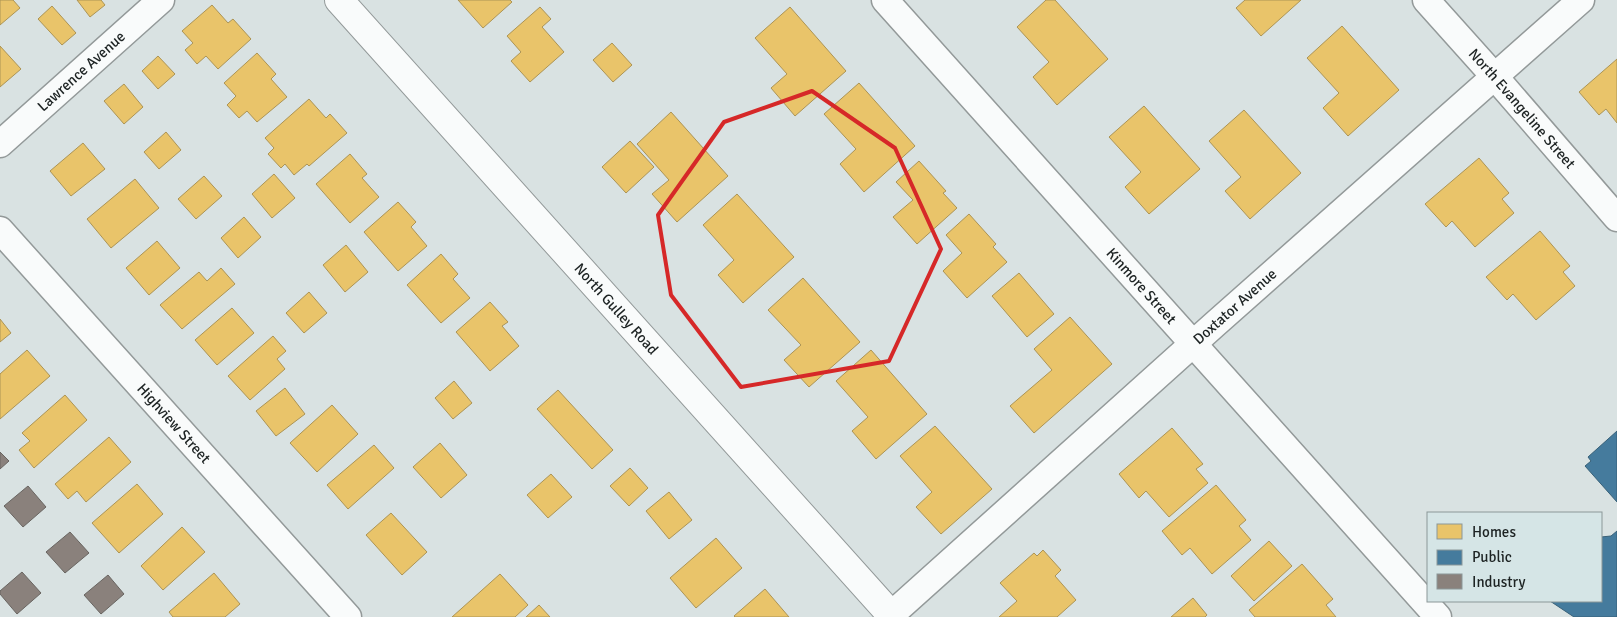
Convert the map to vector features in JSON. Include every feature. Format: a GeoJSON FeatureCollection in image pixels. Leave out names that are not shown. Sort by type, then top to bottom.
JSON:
{"type":"FeatureCollection","features":[{"type":"Feature","properties":{"kind":"street","name":"Lawrence Avenue"},"geometry":{"type":"LineString","coordinates":[[0,144],[161,0]]}},
{"type":"Feature","properties":{"kind":"street","name":"North Gulley Road"},"geometry":{"type":"LineString","coordinates":[[339,0],[892,616]]}},
{"type":"Feature","properties":{"kind":"street","name":"Kinmore Street"},"geometry":{"type":"LineString","coordinates":[[885,0],[1438,617]]}},
{"type":"Feature","properties":{"kind":"street","name":"North Evangeline Street"},"geometry":{"type":"LineString","coordinates":[[1426,0],[1617,218]]}},
{"type":"Feature","properties":{"kind":"street","name":"Doxtator Avenue"},"geometry":{"type":"LineString","coordinates":[[892,616],[1194,343],[1581,0]]}},
{"type":"Feature","properties":{"kind":"street","name":"Highview Street"},"geometry":{"type":"LineString","coordinates":[[0,230],[348,617]]}},
{"type":"Feature","properties":{"kind":"highlighted area"},"geometry":{"type":"Polygon","coordinates":[[[812,91],[895,148],[941,249],[889,361],[741,387],[671,295],[658,215],[724,122],[812,91]]]}},
{"type":"Feature","properties":{"kind":"building: Homes"},"geometry":{"type":"Polygon","coordinates":[[[0,0],[13,0],[20,8],[0,25],[0,0]]]}},
{"type":"Feature","properties":{"kind":"building: Homes"},"geometry":{"type":"Polygon","coordinates":[[[77,0],[101,0],[105,5],[90,17],[77,0]]]}},
{"type":"Feature","properties":{"kind":"building: Homes"},"geometry":{"type":"Polygon","coordinates":[[[458,0],[510,0],[512,2],[483,28],[458,0]]]}},
{"type":"Feature","properties":{"kind":"building: Homes"},"geometry":{"type":"Polygon","coordinates":[[[1046,0],[1055,0],[1108,59],[1057,105],[1033,77],[1049,62],[1017,27],[1046,0]]]}},
{"type":"Feature","properties":{"kind":"building: Homes"},"geometry":{"type":"Polygon","coordinates":[[[1245,0],[1301,0],[1261,36],[1236,8],[1245,0]]]}},
{"type":"Feature","properties":{"kind":"building: Homes"},"geometry":{"type":"Polygon","coordinates":[[[212,5],[228,23],[233,19],[251,39],[218,69],[206,56],[197,64],[185,50],[193,43],[182,31],[212,5]]]}},
{"type":"Feature","properties":{"kind":"building: Homes"},"geometry":{"type":"Polygon","coordinates":[[[52,6],[76,33],[62,45],[38,19],[52,6]]]}},
{"type":"Feature","properties":{"kind":"building: Homes"},"geometry":{"type":"Polygon","coordinates":[[[540,7],[551,19],[542,27],[564,52],[530,82],[511,61],[521,52],[507,36],[540,7]]]}},
{"type":"Feature","properties":{"kind":"building: Homes"},"geometry":{"type":"Polygon","coordinates":[[[790,7],[846,71],[795,116],[771,88],[787,74],[755,38],[790,7]]]}},
{"type":"Feature","properties":{"kind":"building: Homes"},"geometry":{"type":"Polygon","coordinates":[[[1342,26],[1399,90],[1348,136],[1323,108],[1339,93],[1307,58],[1342,26]]]}},
{"type":"Feature","properties":{"kind":"building: Homes"},"geometry":{"type":"Polygon","coordinates":[[[612,43],[632,65],[613,82],[593,60],[612,43]]]}},
{"type":"Feature","properties":{"kind":"building: Homes"},"geometry":{"type":"Polygon","coordinates":[[[0,46],[21,69],[0,87],[0,46]]]}},
{"type":"Feature","properties":{"kind":"building: Homes"},"geometry":{"type":"Polygon","coordinates":[[[257,53],[276,74],[271,79],[287,97],[257,122],[247,111],[239,118],[227,105],[236,96],[224,83],[257,53]]]}},
{"type":"Feature","properties":{"kind":"building: Homes"},"geometry":{"type":"Polygon","coordinates":[[[158,56],[175,74],[158,89],[142,71],[158,56]]]}},
{"type":"Feature","properties":{"kind":"building: Homes"},"geometry":{"type":"Polygon","coordinates":[[[1617,59],[1617,123],[1606,109],[1599,115],[1579,92],[1617,59]]]}},
{"type":"Feature","properties":{"kind":"building: Homes"},"geometry":{"type":"Polygon","coordinates":[[[859,83],[915,146],[864,192],[840,164],[856,149],[824,114],[859,83]]]}},
{"type":"Feature","properties":{"kind":"building: Homes"},"geometry":{"type":"Polygon","coordinates":[[[124,84],[143,107],[124,124],[104,101],[124,84]]]}},
{"type":"Feature","properties":{"kind":"building: Homes"},"geometry":{"type":"Polygon","coordinates":[[[309,99],[326,118],[330,114],[347,133],[309,166],[307,164],[294,175],[285,164],[281,168],[268,154],[274,148],[265,138],[309,99]]]}},
{"type":"Feature","properties":{"kind":"building: Homes"},"geometry":{"type":"Polygon","coordinates":[[[1144,106],[1200,169],[1149,214],[1125,187],[1141,172],[1109,137],[1144,106]]]}},
{"type":"Feature","properties":{"kind":"building: Homes"},"geometry":{"type":"Polygon","coordinates":[[[1244,110],[1301,173],[1250,219],[1225,191],[1241,177],[1209,141],[1244,110]]]}},
{"type":"Feature","properties":{"kind":"building: Homes"},"geometry":{"type":"Polygon","coordinates":[[[671,112],[728,176],[677,222],[652,194],[669,180],[637,144],[671,112]]]}},
{"type":"Feature","properties":{"kind":"building: Homes"},"geometry":{"type":"Polygon","coordinates":[[[166,132],[181,150],[159,169],[144,152],[166,132]]]}},
{"type":"Feature","properties":{"kind":"building: Homes"},"geometry":{"type":"Polygon","coordinates":[[[630,141],[654,167],[626,193],[602,167],[630,141]]]}},
{"type":"Feature","properties":{"kind":"building: Homes"},"geometry":{"type":"Polygon","coordinates":[[[83,143],[105,169],[71,196],[50,171],[83,143]]]}},
{"type":"Feature","properties":{"kind":"building: Homes"},"geometry":{"type":"Polygon","coordinates":[[[350,154],[367,174],[362,178],[379,197],[350,223],[316,184],[350,154]]]}},
{"type":"Feature","properties":{"kind":"building: Homes"},"geometry":{"type":"Polygon","coordinates":[[[1479,158],[1509,193],[1502,199],[1514,213],[1475,247],[1452,221],[1446,227],[1425,204],[1479,158]]]}},
{"type":"Feature","properties":{"kind":"building: Homes"},"geometry":{"type":"Polygon","coordinates":[[[919,161],[946,191],[943,193],[957,208],[917,244],[893,217],[913,200],[896,182],[919,161]]]}},
{"type":"Feature","properties":{"kind":"building: Homes"},"geometry":{"type":"Polygon","coordinates":[[[274,174],[295,198],[272,218],[252,194],[274,174]]]}},
{"type":"Feature","properties":{"kind":"building: Homes"},"geometry":{"type":"Polygon","coordinates":[[[204,176],[222,196],[196,219],[178,199],[204,176]]]}},
{"type":"Feature","properties":{"kind":"building: Homes"},"geometry":{"type":"Polygon","coordinates":[[[135,179],[159,208],[111,248],[87,219],[135,179]]]}},
{"type":"Feature","properties":{"kind":"building: Homes"},"geometry":{"type":"Polygon","coordinates":[[[737,194],[794,257],[743,303],[718,275],[734,260],[703,225],[737,194]]]}},
{"type":"Feature","properties":{"kind":"building: Homes"},"geometry":{"type":"Polygon","coordinates":[[[398,202],[416,222],[411,227],[427,246],[398,271],[364,232],[398,202]]]}},
{"type":"Feature","properties":{"kind":"building: Homes"},"geometry":{"type":"Polygon","coordinates":[[[969,214],[996,244],[993,247],[1007,262],[967,298],[943,271],[962,253],[946,235],[969,214]]]}},
{"type":"Feature","properties":{"kind":"building: Homes"},"geometry":{"type":"Polygon","coordinates":[[[244,217],[261,237],[238,258],[221,238],[244,217]]]}},
{"type":"Feature","properties":{"kind":"building: Homes"},"geometry":{"type":"Polygon","coordinates":[[[1540,231],[1570,266],[1563,272],[1575,286],[1536,320],[1513,294],[1507,300],[1486,277],[1540,231]]]}},
{"type":"Feature","properties":{"kind":"building: Homes"},"geometry":{"type":"Polygon","coordinates":[[[157,241],[180,268],[149,295],[126,268],[157,241]]]}},
{"type":"Feature","properties":{"kind":"building: Homes"},"geometry":{"type":"Polygon","coordinates":[[[346,245],[368,272],[345,292],[323,265],[346,245]]]}},
{"type":"Feature","properties":{"kind":"building: Homes"},"geometry":{"type":"Polygon","coordinates":[[[441,254],[458,274],[453,279],[470,298],[441,323],[407,285],[441,254]]]}},
{"type":"Feature","properties":{"kind":"building: Homes"},"geometry":{"type":"Polygon","coordinates":[[[221,268],[235,284],[182,329],[160,305],[199,272],[207,281],[221,268]]]}},
{"type":"Feature","properties":{"kind":"building: Homes"},"geometry":{"type":"Polygon","coordinates":[[[1019,273],[1054,314],[1027,337],[992,296],[1019,273]]]}},
{"type":"Feature","properties":{"kind":"building: Homes"},"geometry":{"type":"Polygon","coordinates":[[[803,278],[860,342],[809,387],[784,360],[801,345],[768,310],[803,278]]]}},
{"type":"Feature","properties":{"kind":"building: Homes"},"geometry":{"type":"Polygon","coordinates":[[[309,292],[327,313],[304,333],[286,313],[309,292]]]}},
{"type":"Feature","properties":{"kind":"building: Homes"},"geometry":{"type":"Polygon","coordinates":[[[490,302],[508,322],[502,326],[519,346],[490,371],[456,332],[490,302]]]}},
{"type":"Feature","properties":{"kind":"building: Homes"},"geometry":{"type":"Polygon","coordinates":[[[232,308],[254,333],[217,365],[195,340],[232,308]]]}},
{"type":"Feature","properties":{"kind":"building: Homes"},"geometry":{"type":"Polygon","coordinates":[[[1070,317],[1112,364],[1034,433],[1010,406],[1052,370],[1034,349],[1070,317]]]}},
{"type":"Feature","properties":{"kind":"building: Homes"},"geometry":{"type":"Polygon","coordinates":[[[0,319],[11,333],[0,342],[0,319]]]}},
{"type":"Feature","properties":{"kind":"building: Homes"},"geometry":{"type":"Polygon","coordinates":[[[273,336],[286,351],[277,359],[285,369],[250,400],[228,376],[273,336]]]}},
{"type":"Feature","properties":{"kind":"building: Homes"},"geometry":{"type":"Polygon","coordinates":[[[27,350],[50,376],[0,419],[0,374],[27,350]]]}},
{"type":"Feature","properties":{"kind":"building: Homes"},"geometry":{"type":"Polygon","coordinates":[[[871,350],[927,414],[876,459],[852,431],[868,417],[836,381],[871,350]]]}},
{"type":"Feature","properties":{"kind":"building: Homes"},"geometry":{"type":"Polygon","coordinates":[[[454,381],[472,403],[453,419],[435,398],[454,381]]]}},
{"type":"Feature","properties":{"kind":"building: Homes"},"geometry":{"type":"Polygon","coordinates":[[[285,388],[305,414],[276,436],[256,411],[285,388]]]}},
{"type":"Feature","properties":{"kind":"building: Homes"},"geometry":{"type":"Polygon","coordinates":[[[558,390],[613,450],[592,469],[537,409],[558,390]]]}},
{"type":"Feature","properties":{"kind":"building: Homes"},"geometry":{"type":"Polygon","coordinates":[[[65,395],[87,420],[34,468],[19,450],[30,441],[22,433],[65,395]]]}},
{"type":"Feature","properties":{"kind":"building: Homes"},"geometry":{"type":"Polygon","coordinates":[[[332,405],[358,434],[317,472],[290,443],[332,405]]]}},
{"type":"Feature","properties":{"kind":"building: Homes"},"geometry":{"type":"Polygon","coordinates":[[[935,426],[992,489],[941,534],[916,507],[932,492],[900,456],[935,426]]]}},
{"type":"Feature","properties":{"kind":"building: Homes"},"geometry":{"type":"Polygon","coordinates":[[[1172,428],[1203,464],[1196,469],[1208,483],[1169,517],[1146,491],[1139,498],[1119,474],[1172,428]]]}},
{"type":"Feature","properties":{"kind":"building: Homes"},"geometry":{"type":"Polygon","coordinates":[[[109,437],[131,462],[86,502],[77,491],[68,499],[55,484],[109,437]]]}},
{"type":"Feature","properties":{"kind":"building: Homes"},"geometry":{"type":"Polygon","coordinates":[[[440,443],[467,475],[441,498],[413,467],[440,443]]]}},
{"type":"Feature","properties":{"kind":"building: Homes"},"geometry":{"type":"Polygon","coordinates":[[[374,445],[394,468],[348,509],[327,485],[374,445]]]}},
{"type":"Feature","properties":{"kind":"building: Homes"},"geometry":{"type":"Polygon","coordinates":[[[630,468],[648,488],[629,506],[610,486],[630,468]]]}},
{"type":"Feature","properties":{"kind":"building: Homes"},"geometry":{"type":"Polygon","coordinates":[[[551,474],[572,497],[548,518],[527,495],[551,474]]]}},
{"type":"Feature","properties":{"kind":"building: Homes"},"geometry":{"type":"Polygon","coordinates":[[[137,484],[163,514],[119,553],[92,523],[137,484]]]}},
{"type":"Feature","properties":{"kind":"building: Homes"},"geometry":{"type":"Polygon","coordinates":[[[1216,485],[1246,520],[1239,526],[1251,540],[1212,574],[1190,548],[1182,555],[1162,531],[1216,485]]]}},
{"type":"Feature","properties":{"kind":"building: Homes"},"geometry":{"type":"Polygon","coordinates":[[[669,492],[692,520],[669,539],[646,511],[669,492]]]}},
{"type":"Feature","properties":{"kind":"building: Homes"},"geometry":{"type":"Polygon","coordinates":[[[391,513],[427,552],[402,575],[366,535],[391,513]]]}},
{"type":"Feature","properties":{"kind":"building: Homes"},"geometry":{"type":"Polygon","coordinates":[[[182,527],[205,552],[163,590],[141,566],[182,527]]]}},
{"type":"Feature","properties":{"kind":"building: Homes"},"geometry":{"type":"Polygon","coordinates":[[[716,538],[742,568],[696,608],[670,578],[716,538]]]}},
{"type":"Feature","properties":{"kind":"building: Homes"},"geometry":{"type":"Polygon","coordinates":[[[1269,541],[1292,566],[1254,601],[1231,576],[1269,541]]]}},
{"type":"Feature","properties":{"kind":"building: Homes"},"geometry":{"type":"Polygon","coordinates":[[[1043,550],[1061,570],[1055,576],[1076,600],[1057,617],[999,617],[1017,601],[1000,583],[1034,553],[1037,556],[1043,550]]]}},
{"type":"Feature","properties":{"kind":"building: Homes"},"geometry":{"type":"Polygon","coordinates":[[[1302,564],[1333,599],[1326,605],[1336,617],[1255,617],[1249,610],[1302,564]]]}},
{"type":"Feature","properties":{"kind":"building: Homes"},"geometry":{"type":"Polygon","coordinates":[[[214,573],[240,604],[225,617],[173,617],[169,612],[214,573]]]}},
{"type":"Feature","properties":{"kind":"building: Homes"},"geometry":{"type":"Polygon","coordinates":[[[500,574],[528,605],[515,617],[452,617],[500,574]]]}},
{"type":"Feature","properties":{"kind":"building: Homes"},"geometry":{"type":"Polygon","coordinates":[[[765,589],[789,617],[734,616],[765,589]]]}},
{"type":"Feature","properties":{"kind":"building: Homes"},"geometry":{"type":"Polygon","coordinates":[[[1193,598],[1207,615],[1205,617],[1171,617],[1193,598]]]}},
{"type":"Feature","properties":{"kind":"building: Homes"},"geometry":{"type":"Polygon","coordinates":[[[539,605],[550,617],[526,617],[539,605]]]}},
{"type":"Feature","properties":{"kind":"building: Public"},"geometry":{"type":"Polygon","coordinates":[[[1617,431],[1617,502],[1585,466],[1591,461],[1588,457],[1617,431]]]}},
{"type":"Feature","properties":{"kind":"building: Public"},"geometry":{"type":"Polygon","coordinates":[[[1617,531],[1617,617],[1574,617],[1552,602],[1602,602],[1602,537],[1611,536],[1617,531]]]}},
{"type":"Feature","properties":{"kind":"building: Industry"},"geometry":{"type":"Polygon","coordinates":[[[0,452],[9,461],[0,469],[0,452]]]}},
{"type":"Feature","properties":{"kind":"building: Industry"},"geometry":{"type":"Polygon","coordinates":[[[28,486],[46,507],[23,527],[4,506],[28,486]]]}},
{"type":"Feature","properties":{"kind":"building: Industry"},"geometry":{"type":"Polygon","coordinates":[[[70,532],[89,553],[65,573],[46,552],[70,532]]]}},
{"type":"Feature","properties":{"kind":"building: Industry"},"geometry":{"type":"Polygon","coordinates":[[[22,572],[41,593],[17,614],[0,594],[0,591],[22,572]]]}},
{"type":"Feature","properties":{"kind":"building: Industry"},"geometry":{"type":"Polygon","coordinates":[[[108,575],[124,594],[101,614],[84,595],[108,575]]]}}]}
